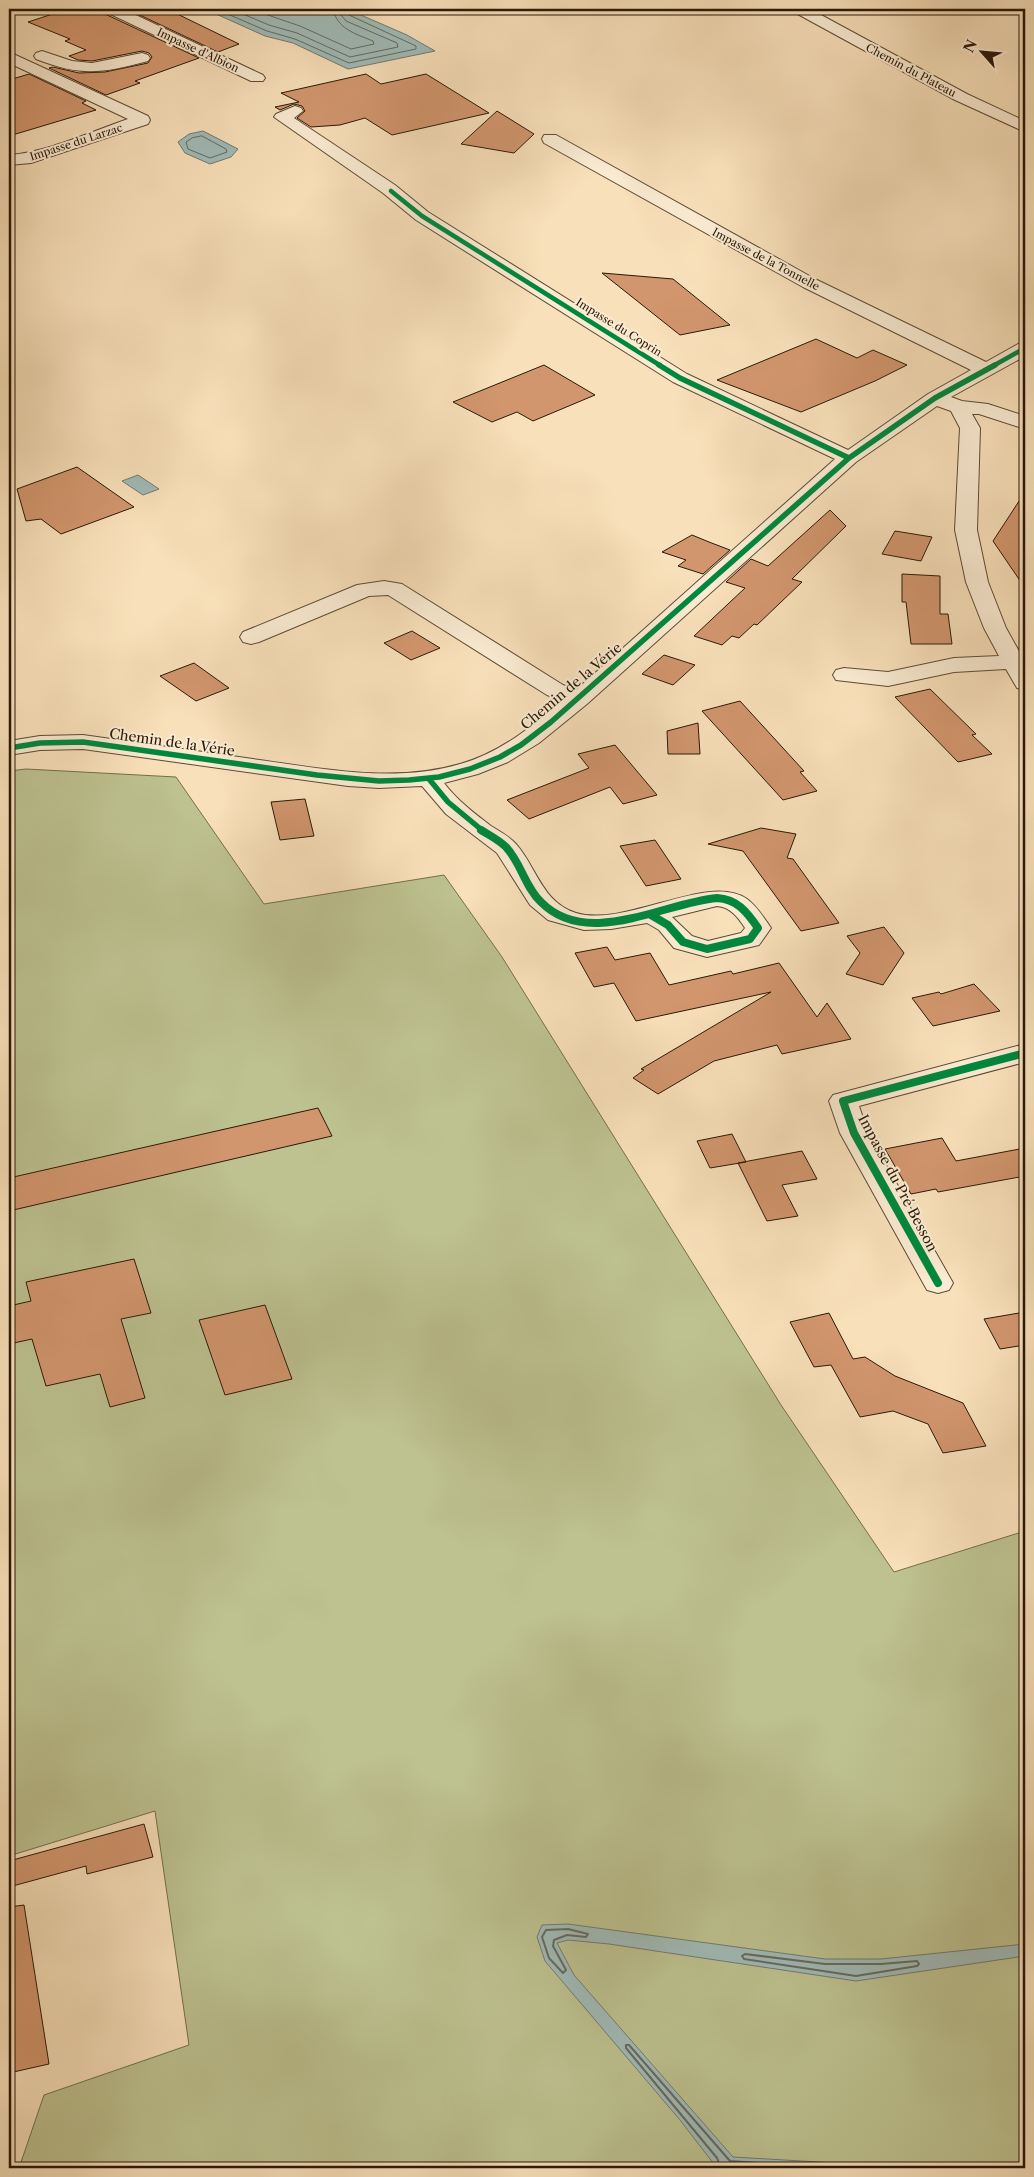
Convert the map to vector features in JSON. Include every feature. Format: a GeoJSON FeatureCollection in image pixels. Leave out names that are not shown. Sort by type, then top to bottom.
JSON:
{"type":"FeatureCollection","features":[{"type":"Feature","properties":{"kind":"street","name":"Impasse d'Albion"},"geometry":{"type":"LineString","coordinates":[[112,9],[257,78]]}},
{"type":"Feature","properties":{"kind":"street","name":"Chemin du Plateau"},"geometry":{"type":"LineString","coordinates":[[799,9],[960,97],[1025,127]]}},
{"type":"Feature","properties":{"kind":"street"},"geometry":{"type":"LineString","coordinates":[[9,42],[71,67],[94,68],[142,58]]}},
{"type":"Feature","properties":{"kind":"street","name":"Impasse du Larzac"},"geometry":{"type":"LineString","coordinates":[[9,57],[142,120],[45,153],[25,159],[9,160]]}},
{"type":"Feature","properties":{"kind":"street","name":"Impasse du Coprin"},"geometry":{"type":"LineString","coordinates":[[295,111],[282,117],[391,191],[422,216],[680,378],[850,458]]}},
{"type":"Feature","properties":{"kind":"street","name":"Impasse de la Tonnelle"},"geometry":{"type":"LineString","coordinates":[[550,139],[689,218],[809,283],[987,370]]}},
{"type":"Feature","properties":{"kind":"street","name":"Chemin de la Vérie"},"geometry":{"type":"LineString","coordinates":[[9,748],[40,743],[83,742],[357,780],[405,782],[429,780],[463,771],[500,757],[538,732],[579,699],[850,458],[935,398],[1025,348]]}},
{"type":"Feature","properties":{"kind":"street"},"geometry":{"type":"LineString","coordinates":[[935,398],[959,407],[981,408],[1025,423]]}},
{"type":"Feature","properties":{"kind":"street"},"geometry":{"type":"LineString","coordinates":[[959,407],[970,428],[966,530],[977,582],[995,628],[1025,683]]}},
{"type":"Feature","properties":{"kind":"street"},"geometry":{"type":"LineString","coordinates":[[251,637],[365,590],[389,588],[400,592],[555,690],[579,699]]}},
{"type":"Feature","properties":{"kind":"street"},"geometry":{"type":"LineString","coordinates":[[844,675],[888,680],[954,665],[1014,662]]}},
{"type":"Feature","properties":{"kind":"street"},"geometry":{"type":"LineString","coordinates":[[429,780],[437,792],[465,818],[508,849],[538,901],[552,914],[574,921],[606,922],[651,915]]}},
{"type":"Feature","properties":{"kind":"street","name":"Impasse du Pré Besson"},"geometry":{"type":"LineString","coordinates":[[938,1283],[854,1133],[843,1101],[1025,1053]]}},
{"type":"Feature","properties":{"kind":"green space"},"geometry":{"type":"Polygon","coordinates":[[[26,769],[176,777],[264,904],[444,875],[502,957],[781,1405],[894,1572],[1025,1531],[1025,2168],[19,2168],[44,2095],[189,2045],[155,1811],[9,1856],[9,771],[26,769]]]}},
{"type":"Feature","properties":{"kind":"water"},"geometry":{"type":"Polygon","coordinates":[[[205,9],[347,9],[407,35],[435,51],[348,69],[293,43],[265,36],[205,9]]]}},
{"type":"Feature","properties":{"kind":"water"},"geometry":{"type":"Polygon","coordinates":[[[203,131],[238,149],[231,157],[210,164],[185,153],[178,142],[189,134],[203,131]]]}},
{"type":"Feature","properties":{"kind":"water"},"geometry":{"type":"Polygon","coordinates":[[[138,475],[159,489],[143,495],[122,481],[138,475]]]}},
{"type":"Feature","properties":{"kind":"water"},"geometry":{"type":"Polygon","coordinates":[[[568,1924],[825,1959],[881,1959],[1025,1944],[1025,1956],[856,1981],[609,1944],[568,1940],[557,1943],[574,1975],[733,2157],[921,2168],[717,2168],[680,2120],[545,1961],[537,1937],[542,1925],[568,1924]]]}},
{"type":"Feature","properties":{"kind":"building"},"geometry":{"type":"Polygon","coordinates":[[[68,9],[101,9],[105,14],[199,58],[135,81],[140,83],[106,95],[49,68],[53,67],[79,73],[105,72],[148,63],[152,57],[149,53],[142,51],[92,61],[78,60],[69,56],[86,50],[65,41],[70,39],[28,22],[68,9]]]}},
{"type":"Feature","properties":{"kind":"building"},"geometry":{"type":"Polygon","coordinates":[[[127,9],[167,9],[239,44],[218,52],[127,9]]]}},
{"type":"Feature","properties":{"kind":"building"},"geometry":{"type":"Polygon","coordinates":[[[29,74],[86,101],[82,103],[96,110],[9,136],[9,80],[29,74]]]}},
{"type":"Feature","properties":{"kind":"building"},"geometry":{"type":"Polygon","coordinates":[[[366,74],[381,84],[426,74],[489,113],[392,135],[365,118],[340,125],[311,127],[297,118],[305,111],[302,106],[294,104],[280,110],[275,107],[299,102],[281,93],[366,74]]]}},
{"type":"Feature","properties":{"kind":"building"},"geometry":{"type":"Polygon","coordinates":[[[497,111],[534,134],[514,153],[461,144],[497,111]]]}},
{"type":"Feature","properties":{"kind":"building"},"geometry":{"type":"Polygon","coordinates":[[[602,273],[673,279],[730,325],[680,335],[602,273]]]}},
{"type":"Feature","properties":{"kind":"building"},"geometry":{"type":"Polygon","coordinates":[[[816,339],[857,358],[873,350],[907,365],[875,381],[801,412],[717,380],[816,339]]]}},
{"type":"Feature","properties":{"kind":"building"},"geometry":{"type":"Polygon","coordinates":[[[544,365],[595,395],[533,421],[517,412],[492,422],[453,402],[544,365]]]}},
{"type":"Feature","properties":{"kind":"building"},"geometry":{"type":"Polygon","coordinates":[[[77,467],[134,507],[61,534],[41,519],[26,521],[17,489],[77,467]]]}},
{"type":"Feature","properties":{"kind":"building"},"geometry":{"type":"Polygon","coordinates":[[[1025,492],[1025,588],[993,541],[1025,492]]]}},
{"type":"Feature","properties":{"kind":"building"},"geometry":{"type":"Polygon","coordinates":[[[830,510],[846,526],[792,579],[802,582],[757,625],[754,624],[739,638],[732,636],[722,645],[694,636],[745,588],[726,582],[751,559],[768,566],[830,510]]]}},
{"type":"Feature","properties":{"kind":"building"},"geometry":{"type":"Polygon","coordinates":[[[895,531],[932,537],[921,561],[882,554],[895,531]]]}},
{"type":"Feature","properties":{"kind":"building"},"geometry":{"type":"Polygon","coordinates":[[[692,535],[730,550],[703,574],[678,566],[686,560],[662,552],[692,535]]]}},
{"type":"Feature","properties":{"kind":"building"},"geometry":{"type":"Polygon","coordinates":[[[902,574],[940,576],[940,614],[948,614],[952,644],[911,644],[906,602],[902,602],[902,574]]]}},
{"type":"Feature","properties":{"kind":"building"},"geometry":{"type":"Polygon","coordinates":[[[412,631],[440,648],[411,660],[384,643],[412,631]]]}},
{"type":"Feature","properties":{"kind":"building"},"geometry":{"type":"Polygon","coordinates":[[[664,655],[695,665],[673,685],[642,674],[664,655]]]}},
{"type":"Feature","properties":{"kind":"building"},"geometry":{"type":"Polygon","coordinates":[[[194,663],[229,688],[196,701],[160,676],[194,663]]]}},
{"type":"Feature","properties":{"kind":"building"},"geometry":{"type":"Polygon","coordinates":[[[930,689],[976,734],[972,735],[992,754],[958,762],[895,697],[930,689]]]}},
{"type":"Feature","properties":{"kind":"building"},"geometry":{"type":"Polygon","coordinates":[[[740,701],[804,771],[800,772],[817,791],[783,800],[702,711],[740,701]]]}},
{"type":"Feature","properties":{"kind":"building"},"geometry":{"type":"Polygon","coordinates":[[[698,723],[700,754],[668,754],[667,731],[698,723]]]}},
{"type":"Feature","properties":{"kind":"building"},"geometry":{"type":"Polygon","coordinates":[[[615,745],[657,795],[623,804],[610,787],[529,819],[507,800],[589,768],[578,754],[615,745]]]}},
{"type":"Feature","properties":{"kind":"building"},"geometry":{"type":"Polygon","coordinates":[[[305,799],[314,836],[280,840],[271,802],[305,799]]]}},
{"type":"Feature","properties":{"kind":"building"},"geometry":{"type":"Polygon","coordinates":[[[761,828],[796,834],[787,858],[793,859],[839,923],[801,931],[743,851],[708,844],[761,828]]]}},
{"type":"Feature","properties":{"kind":"building"},"geometry":{"type":"Polygon","coordinates":[[[655,840],[681,879],[646,886],[620,846],[655,840]]]}},
{"type":"Feature","properties":{"kind":"building"},"geometry":{"type":"Polygon","coordinates":[[[884,927],[904,953],[883,985],[846,974],[860,953],[847,936],[884,927]]]}},
{"type":"Feature","properties":{"kind":"building"},"geometry":{"type":"Polygon","coordinates":[[[607,947],[615,960],[650,953],[669,985],[731,971],[733,974],[779,963],[817,1017],[827,1003],[851,1039],[782,1054],[777,1045],[714,1061],[658,1094],[633,1078],[644,1070],[641,1069],[771,992],[636,1021],[614,983],[594,987],[575,953],[607,947]]]}},
{"type":"Feature","properties":{"kind":"building"},"geometry":{"type":"Polygon","coordinates":[[[974,984],[1000,1011],[933,1026],[912,998],[939,992],[941,994],[974,984]]]}},
{"type":"Feature","properties":{"kind":"building"},"geometry":{"type":"Polygon","coordinates":[[[318,1108],[332,1136],[9,1211],[9,1178],[318,1108]]]}},
{"type":"Feature","properties":{"kind":"building"},"geometry":{"type":"Polygon","coordinates":[[[732,1134],[746,1162],[710,1168],[697,1141],[732,1134]]]}},
{"type":"Feature","properties":{"kind":"building"},"geometry":{"type":"Polygon","coordinates":[[[942,1138],[956,1161],[1025,1148],[1025,1176],[938,1192],[936,1189],[911,1194],[885,1149],[942,1138]]]}},
{"type":"Feature","properties":{"kind":"building"},"geometry":{"type":"Polygon","coordinates":[[[802,1151],[817,1179],[782,1185],[798,1216],[767,1221],[738,1163],[802,1151]]]}},
{"type":"Feature","properties":{"kind":"building"},"geometry":{"type":"Polygon","coordinates":[[[134,1259],[151,1313],[121,1319],[145,1398],[110,1407],[100,1374],[46,1386],[32,1339],[9,1344],[9,1306],[31,1301],[26,1282],[134,1259]]]}},
{"type":"Feature","properties":{"kind":"building"},"geometry":{"type":"Polygon","coordinates":[[[265,1305],[292,1379],[225,1395],[199,1320],[265,1305]]]}},
{"type":"Feature","properties":{"kind":"building"},"geometry":{"type":"Polygon","coordinates":[[[1025,1312],[1025,1345],[1000,1349],[984,1319],[1025,1312]]]}},
{"type":"Feature","properties":{"kind":"building"},"geometry":{"type":"Polygon","coordinates":[[[829,1313],[853,1359],[865,1357],[895,1376],[963,1403],[986,1446],[943,1453],[928,1424],[893,1411],[860,1417],[831,1365],[814,1367],[790,1322],[829,1313]]]}},
{"type":"Feature","properties":{"kind":"building"},"geometry":{"type":"Polygon","coordinates":[[[144,1824],[153,1857],[87,1874],[86,1866],[9,1887],[9,1861],[144,1824]]]}},
{"type":"Feature","properties":{"kind":"building"},"geometry":{"type":"Polygon","coordinates":[[[24,1905],[49,2064],[9,2073],[9,1907],[24,1905]]]}},
{"type":"Feature","properties":{"kind":"cycle path"},"geometry":{"type":"LineString","coordinates":[[391,191],[422,216],[680,378],[849,458]]}},
{"type":"Feature","properties":{"kind":"cycle path"},"geometry":{"type":"LineString","coordinates":[[9,748],[40,743],[83,742],[317,775],[379,781],[439,777],[470,769],[511,751],[551,722],[849,458],[935,398],[1025,348]]}},
{"type":"Feature","properties":{"kind":"cycle path"},"geometry":{"type":"LineString","coordinates":[[429,779],[455,809],[506,848],[516,861],[532,891],[547,908],[557,914],[584,922],[611,922],[655,914],[717,898],[738,904],[758,928],[750,939],[707,949],[683,942],[668,925],[651,915]]}},
{"type":"Feature","properties":{"kind":"cycle path"},"geometry":{"type":"LineString","coordinates":[[938,1283],[854,1133],[843,1101],[1025,1053]]}}]}
